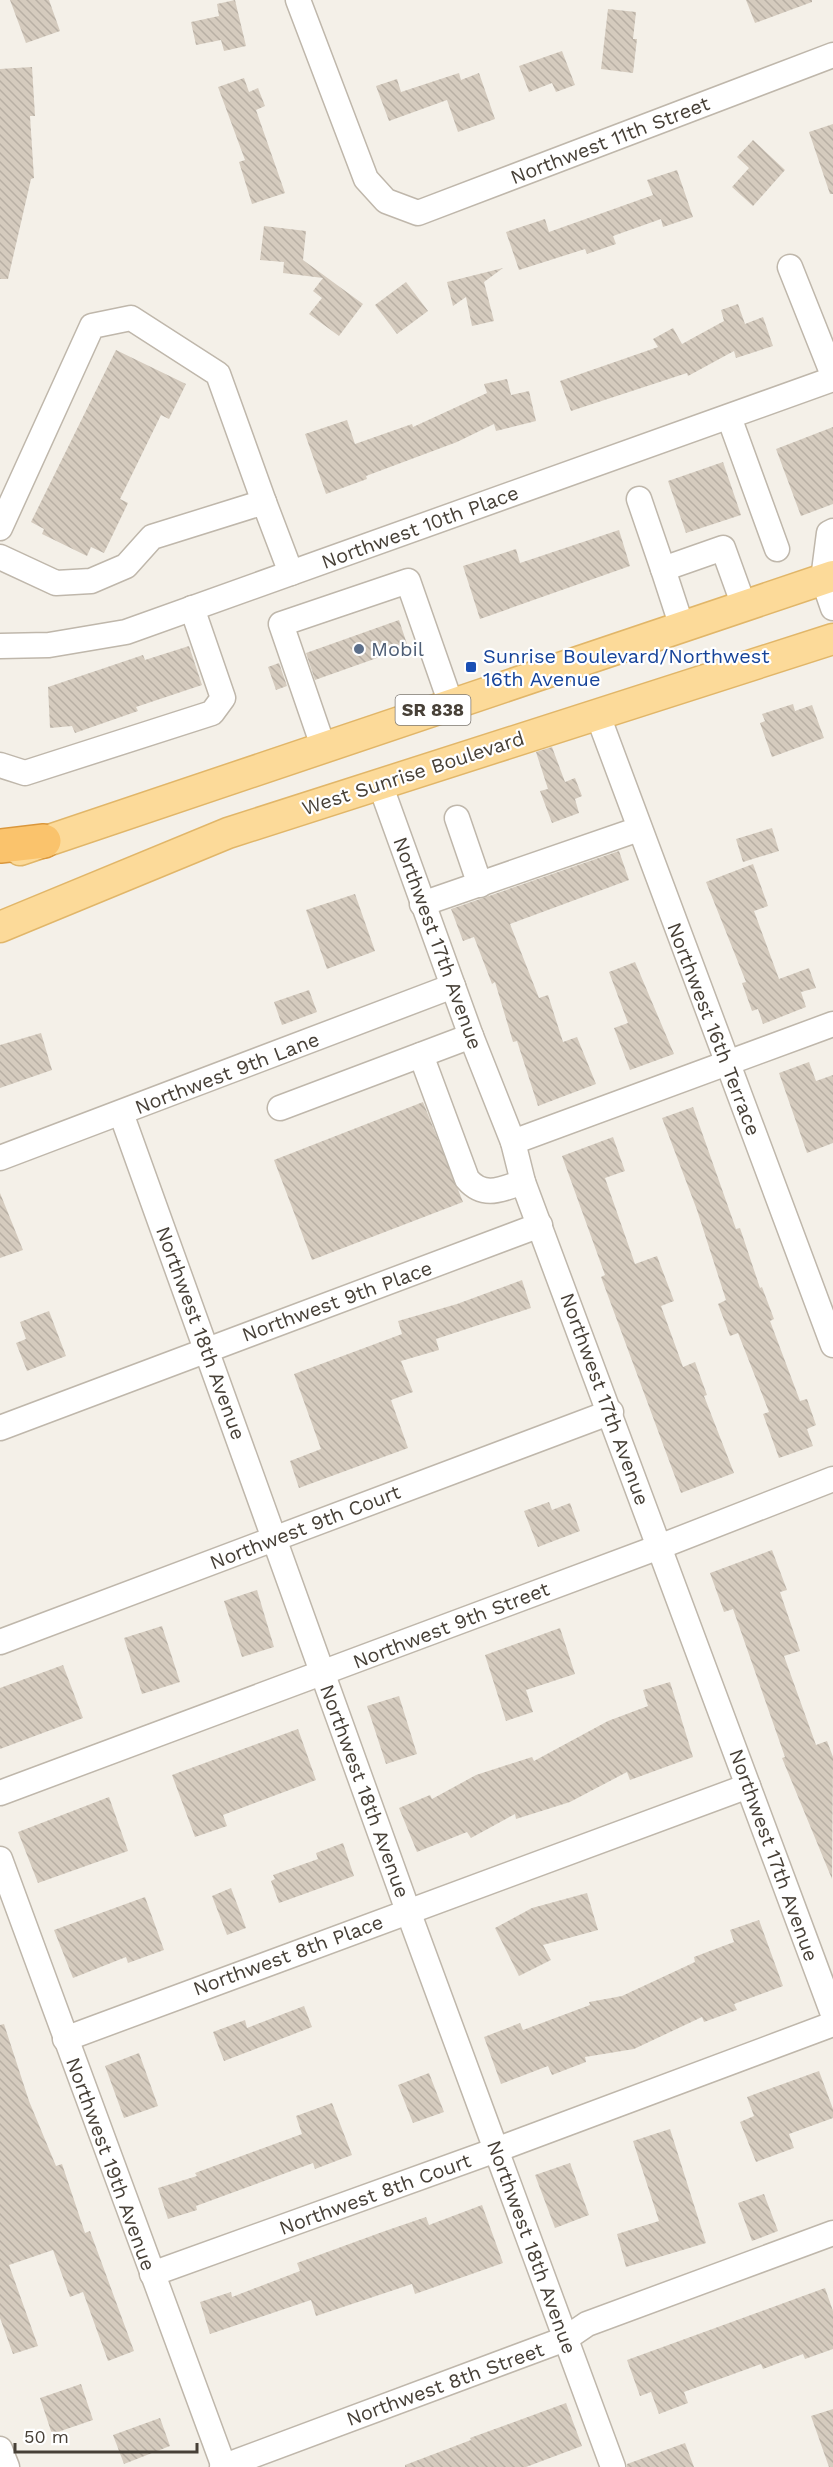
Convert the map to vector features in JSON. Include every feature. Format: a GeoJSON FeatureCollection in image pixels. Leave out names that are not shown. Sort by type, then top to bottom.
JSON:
{"type":"FeatureCollection","features":[{"type":"Feature","properties":{"kind":"highway"},"geometry":{"type":"LineString","coordinates":[[0,846],[44,841]]}},
{"type":"Feature","properties":{"kind":"main road","name":"SR 838"},"geometry":{"type":"LineString","coordinates":[[0,857],[323,746],[828,578]]}},
{"type":"Feature","properties":{"kind":"main road","name":"West Sunrise Boulevard"},"geometry":{"type":"LineString","coordinates":[[0,927],[228,833],[833,639]]}},
{"type":"Feature","properties":{"kind":"street","name":"Northwest 11th Street"},"geometry":{"type":"LineString","coordinates":[[298,0],[366,179],[386,201],[418,213],[833,56]]}},
{"type":"Feature","properties":{"kind":"street"},"geometry":{"type":"LineString","coordinates":[[790,267],[833,375]]}},
{"type":"Feature","properties":{"kind":"street"},"geometry":{"type":"LineString","coordinates":[[0,528],[93,326],[131,318],[218,374],[291,573]]}},
{"type":"Feature","properties":{"kind":"street","name":"Northwest 10th Place"},"geometry":{"type":"LineString","coordinates":[[0,646],[49,645],[126,632],[833,380]]}},
{"type":"Feature","properties":{"kind":"street"},"geometry":{"type":"LineString","coordinates":[[729,417],[777,549]]}},
{"type":"Feature","properties":{"kind":"street"},"geometry":{"type":"LineString","coordinates":[[639,499],[682,627]]}},
{"type":"Feature","properties":{"kind":"street"},"geometry":{"type":"LineString","coordinates":[[0,557],[56,583],[91,581],[126,566],[152,537],[264,502]]}},
{"type":"Feature","properties":{"kind":"street"},"geometry":{"type":"LineString","coordinates":[[833,531],[829,533],[828,578],[833,608]]}},
{"type":"Feature","properties":{"kind":"street"},"geometry":{"type":"LineString","coordinates":[[663,569],[723,548],[744,606]]}},
{"type":"Feature","properties":{"kind":"street"},"geometry":{"type":"LineString","coordinates":[[323,746],[281,624],[408,581],[450,704]]}},
{"type":"Feature","properties":{"kind":"street"},"geometry":{"type":"LineString","coordinates":[[0,765],[25,773],[212,713],[223,698],[192,608]]}},
{"type":"Feature","properties":{"kind":"street","name":"Northwest 16th Terrace"},"geometry":{"type":"LineString","coordinates":[[597,713],[833,1345]]}},
{"type":"Feature","properties":{"kind":"street","name":"Northwest 17th Avenue"},"geometry":{"type":"LineString","coordinates":[[380,784],[471,1036],[513,1142],[523,1182],[611,1412],[833,2014]]}},
{"type":"Feature","properties":{"kind":"street"},"geometry":{"type":"LineString","coordinates":[[457,818],[480,885]]}},
{"type":"Feature","properties":{"kind":"street"},"geometry":{"type":"LineString","coordinates":[[422,904],[639,829]]}},
{"type":"Feature","properties":{"kind":"street","name":"Northwest 9th Lane"},"geometry":{"type":"LineString","coordinates":[[0,1158],[453,986]]}},
{"type":"Feature","properties":{"kind":"street"},"geometry":{"type":"LineString","coordinates":[[513,1142],[833,1024]]}},
{"type":"Feature","properties":{"kind":"street"},"geometry":{"type":"LineString","coordinates":[[280,1108],[471,1036]]}},
{"type":"Feature","properties":{"kind":"street"},"geometry":{"type":"LineString","coordinates":[[421,1055],[468,1179],[473,1186],[491,1193],[523,1182]]}},
{"type":"Feature","properties":{"kind":"street","name":"Northwest 18th Avenue"},"geometry":{"type":"LineString","coordinates":[[121,1113],[408,1911],[613,2467]]}},
{"type":"Feature","properties":{"kind":"street","name":"Northwest 9th Place"},"geometry":{"type":"LineString","coordinates":[[0,1428],[540,1225]]}},
{"type":"Feature","properties":{"kind":"street","name":"Northwest 9th Court"},"geometry":{"type":"LineString","coordinates":[[0,1642],[611,1412]]}},
{"type":"Feature","properties":{"kind":"street","name":"Northwest 9th Street"},"geometry":{"type":"LineString","coordinates":[[0,1793],[659,1547],[833,1479]]}},
{"type":"Feature","properties":{"kind":"street","name":"Northwest 8th Place"},"geometry":{"type":"LineString","coordinates":[[64,2038],[748,1786]]}},
{"type":"Feature","properties":{"kind":"street","name":"Northwest 19th Avenue"},"geometry":{"type":"LineString","coordinates":[[0,1859],[223,2467]]}},
{"type":"Feature","properties":{"kind":"street","name":"Northwest 8th Court"},"geometry":{"type":"LineString","coordinates":[[152,2274],[496,2150],[833,2024]]}},
{"type":"Feature","properties":{"kind":"street","name":"Northwest 8th Street"},"geometry":{"type":"LineString","coordinates":[[223,2467],[565,2339],[587,2324],[833,2233]]}},
{"type":"Feature","properties":{"kind":"street"},"geometry":{"type":"LineString","coordinates":[[0,2449],[7,2467]]}},
{"type":"Feature","properties":{"kind":"building"},"geometry":{"type":"Polygon","coordinates":[[[10,0],[49,0],[60,31],[26,43],[10,0]]]}},
{"type":"Feature","properties":{"kind":"building"},"geometry":{"type":"Polygon","coordinates":[[[235,0],[246,46],[224,51],[221,40],[196,45],[191,22],[219,16],[217,4],[235,0]]]}},
{"type":"Feature","properties":{"kind":"building"},"geometry":{"type":"Polygon","coordinates":[[[746,0],[812,0],[812,2],[755,23],[746,0]]]}},
{"type":"Feature","properties":{"kind":"building"},"geometry":{"type":"Polygon","coordinates":[[[608,9],[636,12],[633,39],[637,39],[633,73],[601,69],[608,9]]]}},
{"type":"Feature","properties":{"kind":"building"},"geometry":{"type":"Polygon","coordinates":[[[562,51],[575,85],[556,92],[552,83],[529,92],[519,66],[562,51]]]}},
{"type":"Feature","properties":{"kind":"building"},"geometry":{"type":"Polygon","coordinates":[[[32,67],[35,116],[30,116],[34,178],[31,179],[8,279],[0,279],[0,69],[32,67]]]}},
{"type":"Feature","properties":{"kind":"building"},"geometry":{"type":"Polygon","coordinates":[[[459,73],[461,80],[479,73],[495,119],[458,132],[447,100],[389,121],[376,86],[397,79],[401,92],[459,73]]]}},
{"type":"Feature","properties":{"kind":"building"},"geometry":{"type":"Polygon","coordinates":[[[244,78],[249,92],[258,88],[265,106],[256,110],[285,193],[252,204],[239,162],[245,160],[218,87],[244,78]]]}},
{"type":"Feature","properties":{"kind":"building"},"geometry":{"type":"Polygon","coordinates":[[[833,124],[833,194],[830,194],[809,132],[833,124]]]}},
{"type":"Feature","properties":{"kind":"building"},"geometry":{"type":"Polygon","coordinates":[[[753,140],[785,170],[753,206],[732,187],[749,168],[737,157],[753,140]]]}},
{"type":"Feature","properties":{"kind":"building"},"geometry":{"type":"Polygon","coordinates":[[[677,170],[693,217],[663,227],[661,219],[613,236],[616,244],[587,254],[585,249],[519,270],[506,232],[545,219],[549,232],[653,195],[647,180],[677,170]]]}},
{"type":"Feature","properties":{"kind":"building"},"geometry":{"type":"Polygon","coordinates":[[[264,226],[306,231],[303,260],[363,304],[339,336],[309,314],[322,298],[313,291],[323,278],[283,273],[284,262],[260,260],[264,226]]]}},
{"type":"Feature","properties":{"kind":"building"},"geometry":{"type":"Polygon","coordinates":[[[503,268],[484,282],[494,321],[472,326],[466,297],[453,306],[447,282],[503,268]]]}},
{"type":"Feature","properties":{"kind":"building"},"geometry":{"type":"Polygon","coordinates":[[[406,282],[428,311],[397,334],[375,305],[406,282]]]}},
{"type":"Feature","properties":{"kind":"building"},"geometry":{"type":"Polygon","coordinates":[[[738,304],[745,324],[763,317],[773,346],[736,358],[734,351],[688,376],[687,373],[571,411],[560,381],[658,347],[653,339],[673,328],[682,344],[724,321],[721,310],[738,304]]]}},
{"type":"Feature","properties":{"kind":"building"},"geometry":{"type":"Polygon","coordinates":[[[116,350],[186,384],[169,419],[161,415],[120,499],[128,503],[104,553],[91,547],[87,556],[42,534],[44,529],[31,522],[116,350]]]}},
{"type":"Feature","properties":{"kind":"building"},"geometry":{"type":"Polygon","coordinates":[[[507,379],[511,395],[529,391],[536,421],[496,431],[494,424],[457,442],[366,476],[367,479],[326,494],[305,434],[347,420],[355,444],[412,424],[413,427],[487,393],[484,384],[507,379]]]}},
{"type":"Feature","properties":{"kind":"building"},"geometry":{"type":"Polygon","coordinates":[[[833,427],[833,504],[801,516],[776,449],[833,427]]]}},
{"type":"Feature","properties":{"kind":"building"},"geometry":{"type":"Polygon","coordinates":[[[723,462],[741,515],[686,533],[668,481],[723,462]]]}},
{"type":"Feature","properties":{"kind":"building"},"geometry":{"type":"Polygon","coordinates":[[[619,530],[630,566],[480,619],[463,566],[516,549],[520,563],[619,530]]]}},
{"type":"Feature","properties":{"kind":"building"},"geometry":{"type":"Polygon","coordinates":[[[399,620],[408,647],[315,680],[306,653],[399,620]]]}},
{"type":"Feature","properties":{"kind":"building"},"geometry":{"type":"Polygon","coordinates":[[[189,646],[202,685],[136,707],[138,711],[75,733],[72,726],[50,728],[48,687],[143,655],[145,660],[189,646]]]}},
{"type":"Feature","properties":{"kind":"building"},"geometry":{"type":"Polygon","coordinates":[[[279,663],[287,686],[276,690],[268,667],[279,663]]]}},
{"type":"Feature","properties":{"kind":"building"},"geometry":{"type":"Polygon","coordinates":[[[793,704],[795,711],[812,705],[824,738],[772,757],[760,723],[765,721],[762,714],[793,704]]]}},
{"type":"Feature","properties":{"kind":"building"},"geometry":{"type":"Polygon","coordinates":[[[552,747],[565,782],[575,778],[582,796],[575,799],[579,813],[552,823],[540,791],[548,789],[536,752],[552,747]]]}},
{"type":"Feature","properties":{"kind":"building"},"geometry":{"type":"Polygon","coordinates":[[[772,828],[779,851],[743,862],[736,839],[772,828]]]}},
{"type":"Feature","properties":{"kind":"building"},"geometry":{"type":"Polygon","coordinates":[[[619,851],[629,880],[510,924],[539,998],[548,995],[563,1042],[577,1037],[596,1084],[538,1106],[517,1041],[513,1042],[495,982],[492,984],[474,937],[463,941],[451,909],[619,851]]]}},
{"type":"Feature","properties":{"kind":"building"},"geometry":{"type":"Polygon","coordinates":[[[753,864],[768,906],[754,911],[779,979],[809,968],[816,988],[801,992],[806,1007],[763,1024],[758,1009],[752,1011],[742,983],[746,982],[706,882],[753,864]]]}},
{"type":"Feature","properties":{"kind":"building"},"geometry":{"type":"Polygon","coordinates":[[[355,894],[375,951],[327,969],[306,910],[355,894]]]}},
{"type":"Feature","properties":{"kind":"building"},"geometry":{"type":"Polygon","coordinates":[[[635,962],[674,1054],[630,1070],[614,1028],[628,1023],[609,972],[635,962]]]}},
{"type":"Feature","properties":{"kind":"building"},"geometry":{"type":"Polygon","coordinates":[[[309,990],[317,1012],[282,1025],[274,1002],[309,990]]]}},
{"type":"Feature","properties":{"kind":"building"},"geometry":{"type":"Polygon","coordinates":[[[41,1033],[52,1070],[0,1088],[0,1045],[41,1033]]]}},
{"type":"Feature","properties":{"kind":"building"},"geometry":{"type":"Polygon","coordinates":[[[809,1062],[816,1081],[833,1075],[833,1143],[807,1153],[779,1073],[809,1062]]]}},
{"type":"Feature","properties":{"kind":"building"},"geometry":{"type":"Polygon","coordinates":[[[423,1102],[463,1202],[312,1260],[274,1160],[423,1102]]]}},
{"type":"Feature","properties":{"kind":"building"},"geometry":{"type":"Polygon","coordinates":[[[693,1107],[736,1229],[740,1228],[760,1288],[762,1287],[774,1319],[770,1321],[800,1401],[807,1399],[816,1425],[807,1429],[813,1446],[779,1458],[763,1414],[769,1412],[738,1333],[730,1336],[718,1304],[726,1300],[697,1210],[662,1118],[693,1107]]]}},
{"type":"Feature","properties":{"kind":"building"},"geometry":{"type":"Polygon","coordinates":[[[613,1137],[625,1171],[605,1178],[635,1264],[657,1256],[674,1301],[661,1306],[683,1367],[695,1362],[707,1395],[704,1396],[734,1473],[681,1493],[601,1277],[605,1275],[562,1156],[613,1137]]]}},
{"type":"Feature","properties":{"kind":"building"},"geometry":{"type":"Polygon","coordinates":[[[0,1193],[23,1250],[0,1258],[0,1193]]]}},
{"type":"Feature","properties":{"kind":"building"},"geometry":{"type":"Polygon","coordinates":[[[522,1280],[531,1308],[436,1339],[439,1350],[401,1361],[413,1392],[391,1400],[408,1448],[299,1488],[290,1461],[321,1449],[294,1374],[402,1334],[398,1321],[457,1304],[522,1280]]]}},
{"type":"Feature","properties":{"kind":"building"},"geometry":{"type":"Polygon","coordinates":[[[49,1311],[66,1356],[27,1371],[16,1343],[26,1339],[20,1322],[49,1311]]]}},
{"type":"Feature","properties":{"kind":"building"},"geometry":{"type":"Polygon","coordinates":[[[549,1502],[552,1510],[570,1503],[580,1531],[538,1547],[524,1511],[549,1502]]]}},
{"type":"Feature","properties":{"kind":"building"},"geometry":{"type":"Polygon","coordinates":[[[772,1550],[787,1590],[780,1592],[800,1651],[784,1656],[816,1745],[827,1741],[833,1757],[832,1879],[782,1758],[785,1757],[733,1609],[724,1612],[710,1573],[772,1550]]]}},
{"type":"Feature","properties":{"kind":"building"},"geometry":{"type":"Polygon","coordinates":[[[257,1590],[274,1647],[242,1657],[224,1601],[257,1590]]]}},
{"type":"Feature","properties":{"kind":"building"},"geometry":{"type":"Polygon","coordinates":[[[162,1626],[180,1682],[142,1694],[124,1638],[162,1626]]]}},
{"type":"Feature","properties":{"kind":"building"},"geometry":{"type":"Polygon","coordinates":[[[560,1628],[575,1674],[526,1690],[533,1712],[506,1721],[485,1655],[560,1628]]]}},
{"type":"Feature","properties":{"kind":"building"},"geometry":{"type":"Polygon","coordinates":[[[63,1665],[83,1718],[0,1749],[0,1688],[63,1665]]]}},
{"type":"Feature","properties":{"kind":"building"},"geometry":{"type":"Polygon","coordinates":[[[670,1682],[693,1757],[630,1780],[627,1772],[570,1802],[516,1819],[515,1814],[471,1838],[467,1832],[417,1852],[399,1808],[430,1795],[432,1799],[476,1775],[532,1757],[534,1761],[608,1721],[648,1706],[643,1690],[670,1682]]]}},
{"type":"Feature","properties":{"kind":"building"},"geometry":{"type":"Polygon","coordinates":[[[399,1696],[417,1754],[386,1764],[367,1706],[399,1696]]]}},
{"type":"Feature","properties":{"kind":"building"},"geometry":{"type":"Polygon","coordinates":[[[298,1729],[316,1780],[223,1815],[227,1826],[195,1837],[172,1775],[298,1729]]]}},
{"type":"Feature","properties":{"kind":"building"},"geometry":{"type":"Polygon","coordinates":[[[109,1797],[128,1851],[38,1883],[18,1832],[109,1797]]]}},
{"type":"Feature","properties":{"kind":"building"},"geometry":{"type":"Polygon","coordinates":[[[343,1843],[354,1876],[279,1903],[271,1881],[275,1879],[273,1875],[318,1859],[316,1853],[343,1843]]]}},
{"type":"Feature","properties":{"kind":"building"},"geometry":{"type":"Polygon","coordinates":[[[231,1888],[246,1928],[227,1935],[212,1896],[231,1888]]]}},
{"type":"Feature","properties":{"kind":"building"},"geometry":{"type":"Polygon","coordinates":[[[587,1893],[598,1930],[543,1945],[551,1960],[519,1976],[495,1928],[532,1908],[587,1893]]]}},
{"type":"Feature","properties":{"kind":"building"},"geometry":{"type":"Polygon","coordinates":[[[145,1897],[164,1950],[128,1963],[126,1957],[73,1978],[54,1930],[145,1897]]]}},
{"type":"Feature","properties":{"kind":"building"},"geometry":{"type":"Polygon","coordinates":[[[759,1920],[783,1986],[734,2004],[737,2010],[704,2022],[702,2017],[634,2049],[585,2057],[586,2062],[552,2075],[548,2066],[501,2084],[484,2037],[520,2023],[523,2030],[590,2005],[589,2002],[622,1996],[695,1962],[694,1957],[734,1942],[730,1930],[759,1920]]]}},
{"type":"Feature","properties":{"kind":"building"},"geometry":{"type":"Polygon","coordinates":[[[304,2006],[312,2027],[224,2061],[213,2032],[245,2020],[247,2028],[304,2006]]]}},
{"type":"Feature","properties":{"kind":"building"},"geometry":{"type":"Polygon","coordinates":[[[4,2024],[29,2101],[56,2166],[62,2164],[85,2233],[90,2231],[134,2351],[108,2361],[83,2292],[70,2297],[53,2250],[9,2265],[38,2346],[13,2354],[0,2318],[0,2025],[4,2024]]]}},
{"type":"Feature","properties":{"kind":"building"},"geometry":{"type":"Polygon","coordinates":[[[139,2053],[158,2106],[124,2118],[105,2066],[139,2053]]]}},
{"type":"Feature","properties":{"kind":"building"},"geometry":{"type":"Polygon","coordinates":[[[819,2071],[833,2109],[833,2118],[789,2134],[794,2148],[756,2162],[740,2122],[754,2116],[747,2097],[819,2071]]]}},
{"type":"Feature","properties":{"kind":"building"},"geometry":{"type":"Polygon","coordinates":[[[429,2073],[444,2112],[413,2123],[398,2085],[429,2073]]]}},
{"type":"Feature","properties":{"kind":"building"},"geometry":{"type":"Polygon","coordinates":[[[332,2103],[352,2155],[315,2169],[313,2163],[196,2206],[197,2210],[168,2219],[158,2188],[197,2176],[195,2173],[302,2134],[296,2116],[332,2103]]]}},
{"type":"Feature","properties":{"kind":"building"},"geometry":{"type":"Polygon","coordinates":[[[670,2129],[706,2243],[626,2267],[617,2234],[659,2221],[633,2141],[670,2129]]]}},
{"type":"Feature","properties":{"kind":"building"},"geometry":{"type":"Polygon","coordinates":[[[570,2163],[589,2215],[555,2228],[535,2175],[570,2163]]]}},
{"type":"Feature","properties":{"kind":"building"},"geometry":{"type":"Polygon","coordinates":[[[764,2194],[778,2231],[752,2241],[738,2203],[764,2194]]]}},
{"type":"Feature","properties":{"kind":"building"},"geometry":{"type":"Polygon","coordinates":[[[482,2205],[503,2263],[415,2294],[412,2284],[316,2316],[311,2300],[210,2334],[200,2302],[231,2292],[232,2297],[300,2271],[297,2263],[385,2231],[426,2217],[429,2225],[482,2205]]]}},
{"type":"Feature","properties":{"kind":"building"},"geometry":{"type":"Polygon","coordinates":[[[825,2288],[833,2311],[833,2349],[805,2359],[803,2354],[763,2369],[761,2364],[684,2392],[688,2403],[659,2414],[651,2392],[640,2396],[627,2360],[825,2288]]]}},
{"type":"Feature","properties":{"kind":"building"},"geometry":{"type":"Polygon","coordinates":[[[81,2384],[93,2420],[52,2434],[40,2398],[81,2384]]]}},
{"type":"Feature","properties":{"kind":"building"},"geometry":{"type":"Polygon","coordinates":[[[566,2403],[582,2446],[526,2467],[405,2467],[405,2465],[471,2440],[470,2438],[566,2403]]]}},
{"type":"Feature","properties":{"kind":"building"},"geometry":{"type":"Polygon","coordinates":[[[833,2409],[833,2467],[829,2467],[811,2416],[833,2409]]]}},
{"type":"Feature","properties":{"kind":"building"},"geometry":{"type":"Polygon","coordinates":[[[160,2418],[170,2446],[124,2464],[113,2435],[160,2418]]]}},
{"type":"Feature","properties":{"kind":"building"},"geometry":{"type":"Polygon","coordinates":[[[685,2443],[694,2467],[627,2467],[627,2464],[685,2443]]]}},
{"type":"Feature","properties":{"kind":"place","name":"Mobil"},"geometry":{"type":"Point","coordinates":[359,649]}},
{"type":"Feature","properties":{"kind":"place","name":"Sunrise Boulevard/Northwest 16th Avenue"},"geometry":{"type":"Point","coordinates":[471,667]}}]}
